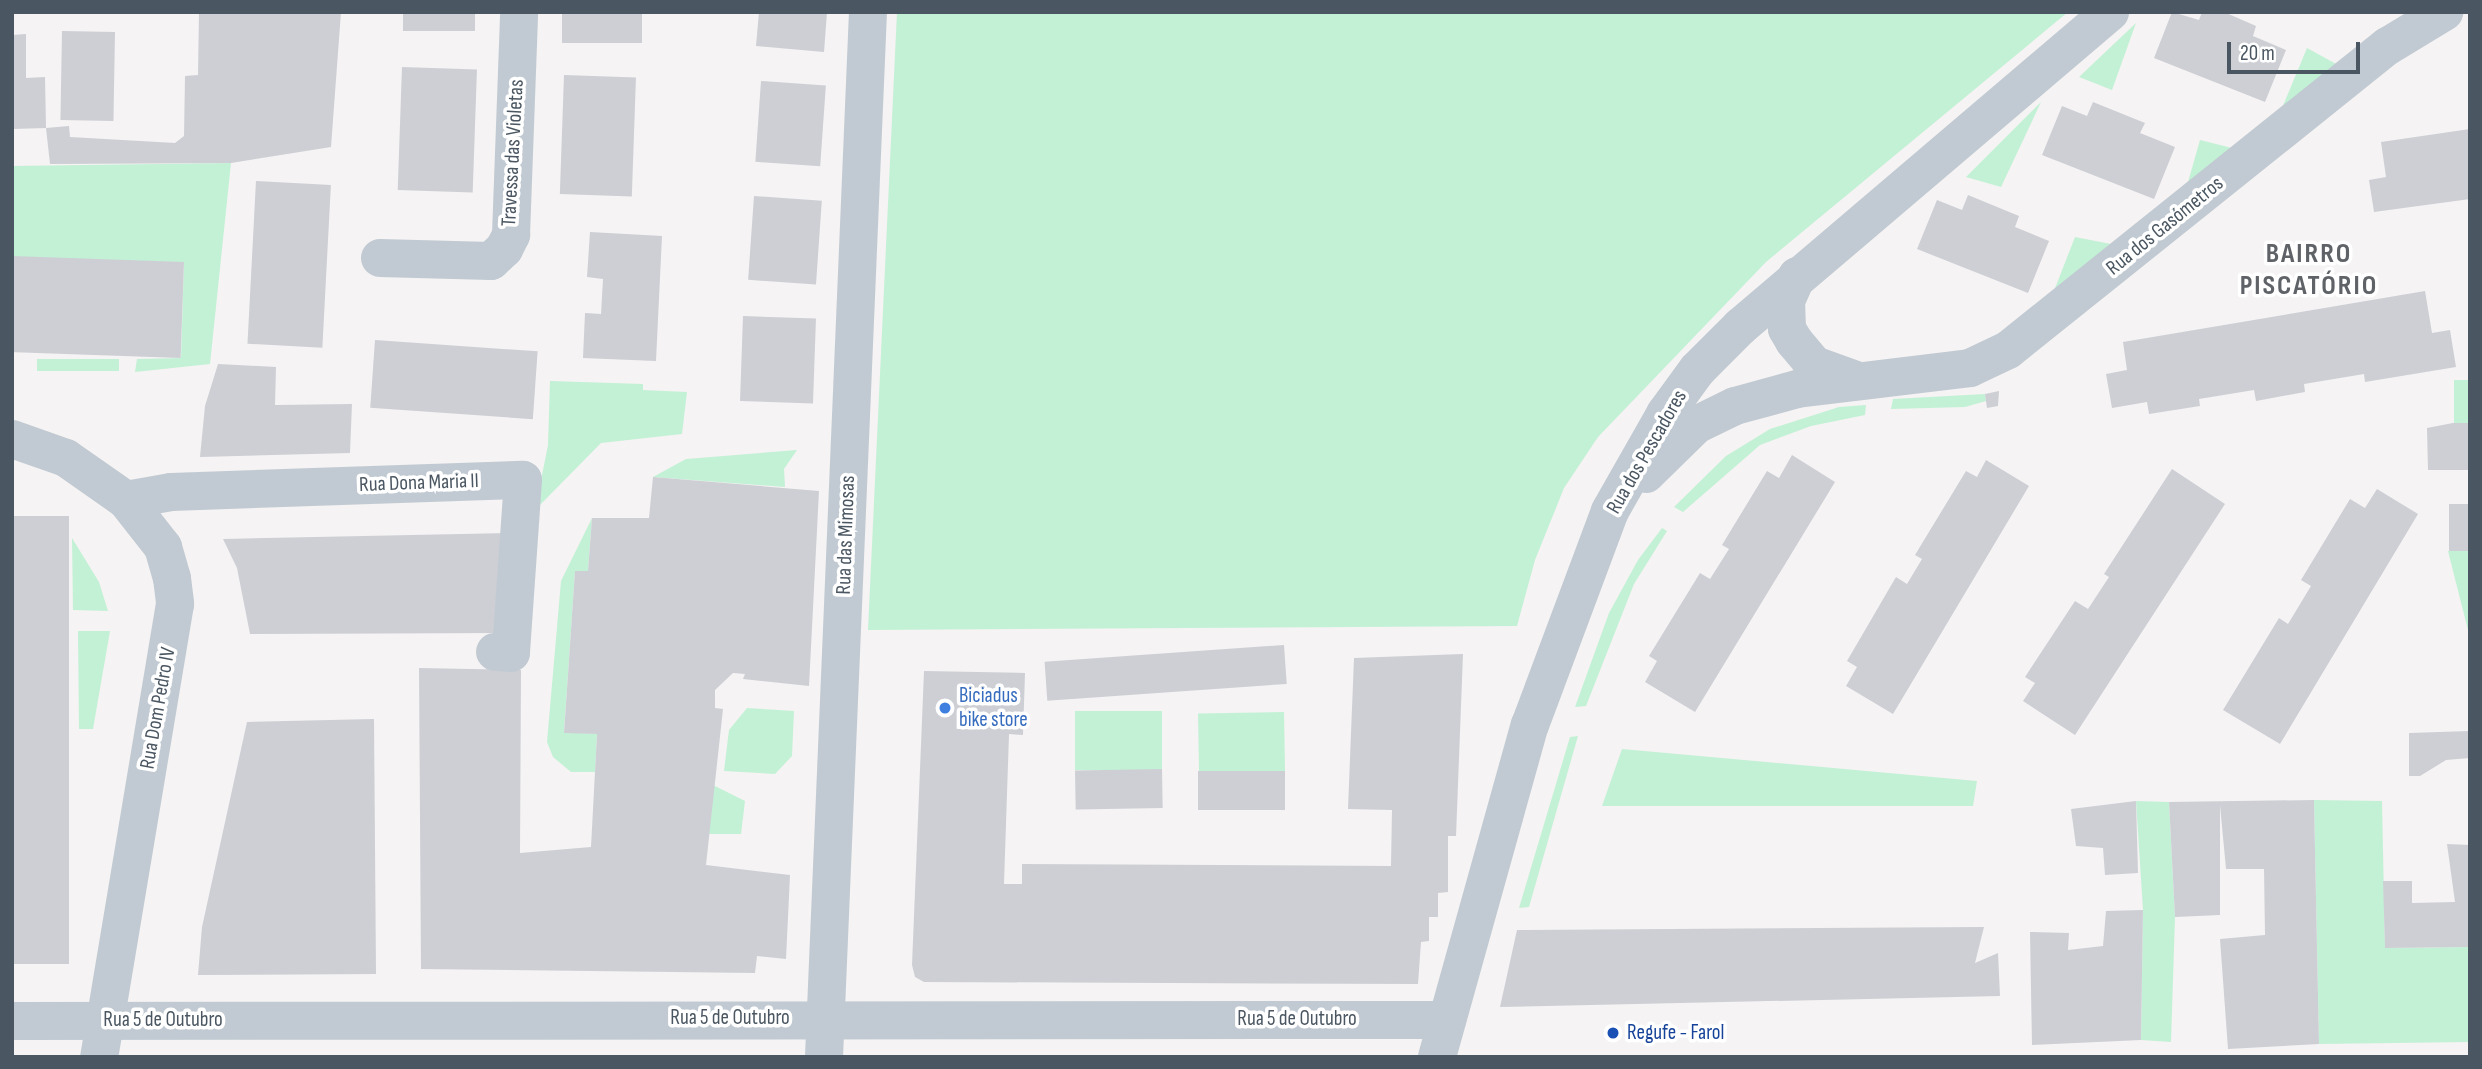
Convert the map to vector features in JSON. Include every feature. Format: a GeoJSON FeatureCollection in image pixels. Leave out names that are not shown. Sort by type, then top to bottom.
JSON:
{"type":"FeatureCollection","features":[{"type":"Feature","properties":{"kind":"street","name":"Travessa das Violetas"},"geometry":{"type":"LineString","coordinates":[[380,258],[491,261],[504,248],[511,235],[519,12]]}},
{"type":"Feature","properties":{"kind":"street","name":"Rua das Mimosas"},"geometry":{"type":"LineString","coordinates":[[824,1057],[868,12]]}},
{"type":"Feature","properties":{"kind":"street","name":"Rua dos Pescadores"},"geometry":{"type":"LineString","coordinates":[[1437,1057],[1530,725],[1610,511],[1665,414],[1697,370],[1797,276],[2110,12]]}},
{"type":"Feature","properties":{"kind":"street","name":"Rua dos Gasómetros"},"geometry":{"type":"LineString","coordinates":[[1610,511],[1696,425],[1767,397],[1862,381],[1970,368],[2008,350],[2388,46],[2444,12]]}},
{"type":"Feature","properties":{"kind":"street","name":"Rua dos Gasómetros"},"geometry":{"type":"LineString","coordinates":[[1797,276],[1786,301],[1787,329],[1794,341],[1814,365],[1862,381]]}},
{"type":"Feature","properties":{"kind":"street","name":"Rua Dom Pedro IV"},"geometry":{"type":"LineString","coordinates":[[12,439],[66,458],[126,500],[163,547],[175,604],[102,1039]]}},
{"type":"Feature","properties":{"kind":"street","name":"Rua Dona Maria II"},"geometry":{"type":"LineString","coordinates":[[126,500],[171,492],[523,480],[512,653],[495,652]]}},
{"type":"Feature","properties":{"kind":"street","name":"Rua 5 de Outubro"},"geometry":{"type":"LineString","coordinates":[[12,1021],[102,1039],[826,1018],[1447,1020]]}},
{"type":"Feature","properties":{"kind":"green space"},"geometry":{"type":"Polygon","coordinates":[[[897,12],[2068,12],[1766,262],[1598,437],[1564,488],[1535,560],[1517,626],[868,630],[897,12]]]}},
{"type":"Feature","properties":{"kind":"green space"},"geometry":{"type":"Polygon","coordinates":[[[2136,23],[2112,90],[2079,77],[2136,23]]]}},
{"type":"Feature","properties":{"kind":"green space"},"geometry":{"type":"Polygon","coordinates":[[[2307,48],[2338,65],[2282,108],[2307,48]]]}},
{"type":"Feature","properties":{"kind":"green space"},"geometry":{"type":"Polygon","coordinates":[[[2041,102],[2001,187],[1966,177],[2041,102]]]}},
{"type":"Feature","properties":{"kind":"green space"},"geometry":{"type":"Polygon","coordinates":[[[2200,140],[2236,149],[2186,189],[2200,140]]]}},
{"type":"Feature","properties":{"kind":"green space"},"geometry":{"type":"Polygon","coordinates":[[[231,163],[210,364],[135,372],[137,359],[181,358],[184,262],[12,264],[12,166],[231,163]]]}},
{"type":"Feature","properties":{"kind":"green space"},"geometry":{"type":"Polygon","coordinates":[[[2075,237],[2111,244],[2052,296],[2075,237]]]}},
{"type":"Feature","properties":{"kind":"green space"},"geometry":{"type":"Polygon","coordinates":[[[37,359],[119,359],[119,371],[37,371],[37,359]]]}},
{"type":"Feature","properties":{"kind":"green space"},"geometry":{"type":"Polygon","coordinates":[[[2454,380],[2470,380],[2470,423],[2454,423],[2454,380]]]}},
{"type":"Feature","properties":{"kind":"green space"},"geometry":{"type":"Polygon","coordinates":[[[550,381],[643,384],[643,390],[687,392],[682,434],[601,443],[535,510],[548,445],[550,381]]]}},
{"type":"Feature","properties":{"kind":"green space"},"geometry":{"type":"Polygon","coordinates":[[[1985,394],[1986,401],[1965,407],[1891,409],[1893,399],[1985,394]]]}},
{"type":"Feature","properties":{"kind":"green space"},"geometry":{"type":"Polygon","coordinates":[[[1866,405],[1865,415],[1811,426],[1760,445],[1683,512],[1674,507],[1726,456],[1770,429],[1839,407],[1866,405]]]}},
{"type":"Feature","properties":{"kind":"green space"},"geometry":{"type":"Polygon","coordinates":[[[797,450],[784,469],[785,487],[653,477],[686,459],[797,450]]]}},
{"type":"Feature","properties":{"kind":"green space"},"geometry":{"type":"Polygon","coordinates":[[[592,518],[588,571],[575,572],[564,732],[597,734],[595,772],[571,772],[553,757],[547,742],[561,581],[592,518]]]}},
{"type":"Feature","properties":{"kind":"green space"},"geometry":{"type":"Polygon","coordinates":[[[1662,528],[1667,531],[1634,584],[1586,706],[1575,707],[1609,613],[1638,560],[1662,528]]]}},
{"type":"Feature","properties":{"kind":"green space"},"geometry":{"type":"Polygon","coordinates":[[[72,538],[99,582],[108,611],[73,610],[72,538]]]}},
{"type":"Feature","properties":{"kind":"green space"},"geometry":{"type":"Polygon","coordinates":[[[2448,551],[2470,551],[2470,638],[2448,551]]]}},
{"type":"Feature","properties":{"kind":"green space"},"geometry":{"type":"Polygon","coordinates":[[[78,631],[110,631],[93,729],[79,729],[78,631]]]}},
{"type":"Feature","properties":{"kind":"green space"},"geometry":{"type":"Polygon","coordinates":[[[747,708],[794,711],[792,756],[775,774],[724,771],[729,730],[747,708]]]}},
{"type":"Feature","properties":{"kind":"green space"},"geometry":{"type":"Polygon","coordinates":[[[1075,711],[1162,711],[1162,770],[1075,770],[1075,711]]]}},
{"type":"Feature","properties":{"kind":"green space"},"geometry":{"type":"Polygon","coordinates":[[[1284,712],[1285,771],[1199,772],[1198,714],[1284,712]]]}},
{"type":"Feature","properties":{"kind":"green space"},"geometry":{"type":"Polygon","coordinates":[[[1578,736],[1529,907],[1519,908],[1570,737],[1578,736]]]}},
{"type":"Feature","properties":{"kind":"green space"},"geometry":{"type":"Polygon","coordinates":[[[1622,749],[1977,781],[1973,806],[1602,806],[1622,749]]]}},
{"type":"Feature","properties":{"kind":"green space"},"geometry":{"type":"Polygon","coordinates":[[[713,785],[745,801],[741,834],[709,834],[713,785]]]}},
{"type":"Feature","properties":{"kind":"green space"},"geometry":{"type":"Polygon","coordinates":[[[2314,800],[2382,801],[2385,948],[2469,947],[2470,1042],[2319,1044],[2314,800]]]}},
{"type":"Feature","properties":{"kind":"green space"},"geometry":{"type":"Polygon","coordinates":[[[2136,801],[2169,802],[2175,917],[2171,1042],[2141,1040],[2143,910],[2136,801]]]}},
{"type":"Feature","properties":{"kind":"building"},"geometry":{"type":"Polygon","coordinates":[[[199,12],[341,12],[331,147],[231,163],[50,164],[46,128],[69,126],[70,137],[175,143],[184,136],[185,76],[198,75],[199,12]]]}},
{"type":"Feature","properties":{"kind":"building"},"geometry":{"type":"Polygon","coordinates":[[[403,12],[475,12],[475,31],[403,31],[403,12]]]}},
{"type":"Feature","properties":{"kind":"building"},"geometry":{"type":"Polygon","coordinates":[[[562,12],[642,12],[642,43],[562,43],[562,12]]]}},
{"type":"Feature","properties":{"kind":"building"},"geometry":{"type":"Polygon","coordinates":[[[759,12],[827,12],[824,52],[756,46],[759,12]]]}},
{"type":"Feature","properties":{"kind":"building"},"geometry":{"type":"Polygon","coordinates":[[[2172,12],[2199,20],[2202,12],[2224,12],[2256,26],[2253,36],[2286,50],[2265,102],[2154,58],[2172,12]]]}},
{"type":"Feature","properties":{"kind":"building"},"geometry":{"type":"Polygon","coordinates":[[[62,31],[115,32],[113,121],[60,120],[62,31]]]}},
{"type":"Feature","properties":{"kind":"building"},"geometry":{"type":"Polygon","coordinates":[[[26,34],[26,78],[45,77],[46,128],[12,129],[12,35],[26,34]]]}},
{"type":"Feature","properties":{"kind":"building"},"geometry":{"type":"Polygon","coordinates":[[[402,67],[477,70],[473,193],[398,190],[402,67]]]}},
{"type":"Feature","properties":{"kind":"building"},"geometry":{"type":"Polygon","coordinates":[[[564,75],[636,78],[632,196],[560,194],[564,75]]]}},
{"type":"Feature","properties":{"kind":"building"},"geometry":{"type":"Polygon","coordinates":[[[761,81],[826,86],[820,166],[755,162],[761,81]]]}},
{"type":"Feature","properties":{"kind":"building"},"geometry":{"type":"Polygon","coordinates":[[[2093,102],[2145,123],[2140,133],[2175,147],[2154,199],[2042,155],[2062,106],[2087,116],[2093,102]]]}},
{"type":"Feature","properties":{"kind":"building"},"geometry":{"type":"Polygon","coordinates":[[[2470,129],[2470,199],[2374,212],[2369,180],[2386,177],[2381,142],[2470,129]]]}},
{"type":"Feature","properties":{"kind":"building"},"geometry":{"type":"Polygon","coordinates":[[[256,181],[331,185],[322,348],[247,344],[256,181]]]}},
{"type":"Feature","properties":{"kind":"building"},"geometry":{"type":"Polygon","coordinates":[[[1968,195],[2019,216],[2015,227],[2049,241],[2028,293],[1917,249],[1937,200],[1962,210],[1968,195]]]}},
{"type":"Feature","properties":{"kind":"building"},"geometry":{"type":"Polygon","coordinates":[[[754,196],[822,201],[816,285],[748,280],[754,196]]]}},
{"type":"Feature","properties":{"kind":"building"},"geometry":{"type":"Polygon","coordinates":[[[590,232],[662,236],[656,361],[583,358],[585,313],[601,314],[603,279],[587,277],[590,232]]]}},
{"type":"Feature","properties":{"kind":"building"},"geometry":{"type":"Polygon","coordinates":[[[12,256],[184,262],[181,358],[12,352],[12,256]]]}},
{"type":"Feature","properties":{"kind":"building"},"geometry":{"type":"Polygon","coordinates":[[[2425,291],[2432,333],[2450,330],[2456,367],[2365,382],[2364,374],[2304,384],[2305,392],[2256,401],[2254,390],[2199,399],[2200,406],[2149,414],[2147,402],[2112,408],[2106,374],[2127,370],[2123,342],[2425,291]]]}},
{"type":"Feature","properties":{"kind":"building"},"geometry":{"type":"Polygon","coordinates":[[[743,316],[816,319],[813,403],[740,401],[743,316]]]}},
{"type":"Feature","properties":{"kind":"building"},"geometry":{"type":"Polygon","coordinates":[[[375,340],[538,351],[533,419],[370,408],[375,340]]]}},
{"type":"Feature","properties":{"kind":"building"},"geometry":{"type":"Polygon","coordinates":[[[218,364],[276,367],[275,405],[352,404],[350,453],[200,457],[205,406],[218,364]]]}},
{"type":"Feature","properties":{"kind":"building"},"geometry":{"type":"Polygon","coordinates":[[[1999,391],[1998,406],[1987,408],[1985,394],[1999,391]]]}},
{"type":"Feature","properties":{"kind":"building"},"geometry":{"type":"Polygon","coordinates":[[[2470,423],[2470,470],[2428,470],[2427,428],[2470,423]]]}},
{"type":"Feature","properties":{"kind":"building"},"geometry":{"type":"Polygon","coordinates":[[[1792,455],[1835,482],[1695,712],[1645,682],[1657,661],[1649,656],[1700,573],[1710,579],[1729,549],[1722,545],[1767,471],[1779,478],[1792,455]]]}},
{"type":"Feature","properties":{"kind":"building"},"geometry":{"type":"Polygon","coordinates":[[[1986,460],[2029,486],[1893,714],[1846,686],[1857,667],[1847,661],[1896,577],[1907,584],[1922,559],[1915,555],[1966,471],[1977,477],[1986,460]]]}},
{"type":"Feature","properties":{"kind":"building"},"geometry":{"type":"Polygon","coordinates":[[[2172,469],[2225,504],[2075,735],[2023,701],[2035,683],[2025,677],[2075,601],[2088,609],[2109,577],[2104,574],[2172,469]]]}},
{"type":"Feature","properties":{"kind":"building"},"geometry":{"type":"Polygon","coordinates":[[[653,477],[819,491],[809,686],[743,679],[745,674],[733,673],[715,690],[715,708],[723,709],[706,865],[790,875],[786,959],[757,956],[755,973],[421,969],[419,668],[521,670],[520,853],[591,847],[597,734],[564,733],[575,571],[588,571],[592,518],[649,518],[653,477]]]}},
{"type":"Feature","properties":{"kind":"building"},"geometry":{"type":"Polygon","coordinates":[[[2377,489],[2418,514],[2280,744],[2223,710],[2279,618],[2288,624],[2311,586],[2301,580],[2350,499],[2365,508],[2377,489]]]}},
{"type":"Feature","properties":{"kind":"building"},"geometry":{"type":"Polygon","coordinates":[[[2449,504],[2470,504],[2470,551],[2449,551],[2449,504]]]}},
{"type":"Feature","properties":{"kind":"building"},"geometry":{"type":"Polygon","coordinates":[[[12,516],[69,516],[69,964],[12,964],[12,516]]]}},
{"type":"Feature","properties":{"kind":"building"},"geometry":{"type":"Polygon","coordinates":[[[512,533],[504,633],[250,634],[237,568],[223,539],[512,533]]]}},
{"type":"Feature","properties":{"kind":"building"},"geometry":{"type":"Polygon","coordinates":[[[1284,645],[1287,684],[1047,701],[1045,662],[1284,645]]]}},
{"type":"Feature","properties":{"kind":"building"},"geometry":{"type":"Polygon","coordinates":[[[1463,654],[1456,836],[1448,836],[1448,892],[1438,893],[1438,917],[1429,917],[1429,941],[1421,942],[1418,984],[924,982],[915,977],[912,965],[924,671],[1025,673],[1023,735],[1009,734],[1004,884],[1022,884],[1022,864],[1391,866],[1392,810],[1348,809],[1354,658],[1463,654]]]}},
{"type":"Feature","properties":{"kind":"building"},"geometry":{"type":"Polygon","coordinates":[[[374,719],[376,974],[198,975],[202,927],[247,722],[374,719]]]}},
{"type":"Feature","properties":{"kind":"building"},"geometry":{"type":"Polygon","coordinates":[[[2470,731],[2470,758],[2446,760],[2420,776],[2409,776],[2409,733],[2470,731]]]}},
{"type":"Feature","properties":{"kind":"building"},"geometry":{"type":"Polygon","coordinates":[[[1162,769],[1163,808],[1076,810],[1075,771],[1162,769]]]}},
{"type":"Feature","properties":{"kind":"building"},"geometry":{"type":"Polygon","coordinates":[[[1198,771],[1285,771],[1285,810],[1198,810],[1198,771]]]}},
{"type":"Feature","properties":{"kind":"building"},"geometry":{"type":"Polygon","coordinates":[[[2314,800],[2319,1044],[2228,1049],[2220,939],[2265,935],[2264,869],[2226,869],[2220,805],[2220,915],[2175,917],[2169,802],[2314,800]]]}},
{"type":"Feature","properties":{"kind":"building"},"geometry":{"type":"Polygon","coordinates":[[[2136,801],[2138,873],[2105,875],[2103,848],[2076,846],[2071,809],[2136,801]]]}},
{"type":"Feature","properties":{"kind":"building"},"geometry":{"type":"Polygon","coordinates":[[[2447,844],[2470,845],[2470,947],[2385,948],[2383,881],[2412,881],[2412,903],[2455,902],[2447,844]]]}},
{"type":"Feature","properties":{"kind":"building"},"geometry":{"type":"Polygon","coordinates":[[[2143,910],[2141,1040],[2032,1045],[2030,932],[2069,933],[2068,950],[2103,946],[2106,911],[2143,910]]]}},
{"type":"Feature","properties":{"kind":"building"},"geometry":{"type":"Polygon","coordinates":[[[1984,927],[1975,963],[1998,953],[2000,996],[1500,1007],[1517,930],[1984,927]]]}},
{"type":"Feature","properties":{"kind":"place","name":"Biciadus bike store"},"geometry":{"type":"Point","coordinates":[945,708]}},
{"type":"Feature","properties":{"kind":"place","name":"Regufe - Farol"},"geometry":{"type":"Point","coordinates":[1613,1033]}},
{"type":"Feature","properties":{"kind":"district","name":"BAIRRO PISCATÓRIO"},"geometry":{"type":"Point","coordinates":[2309,270]}}]}
